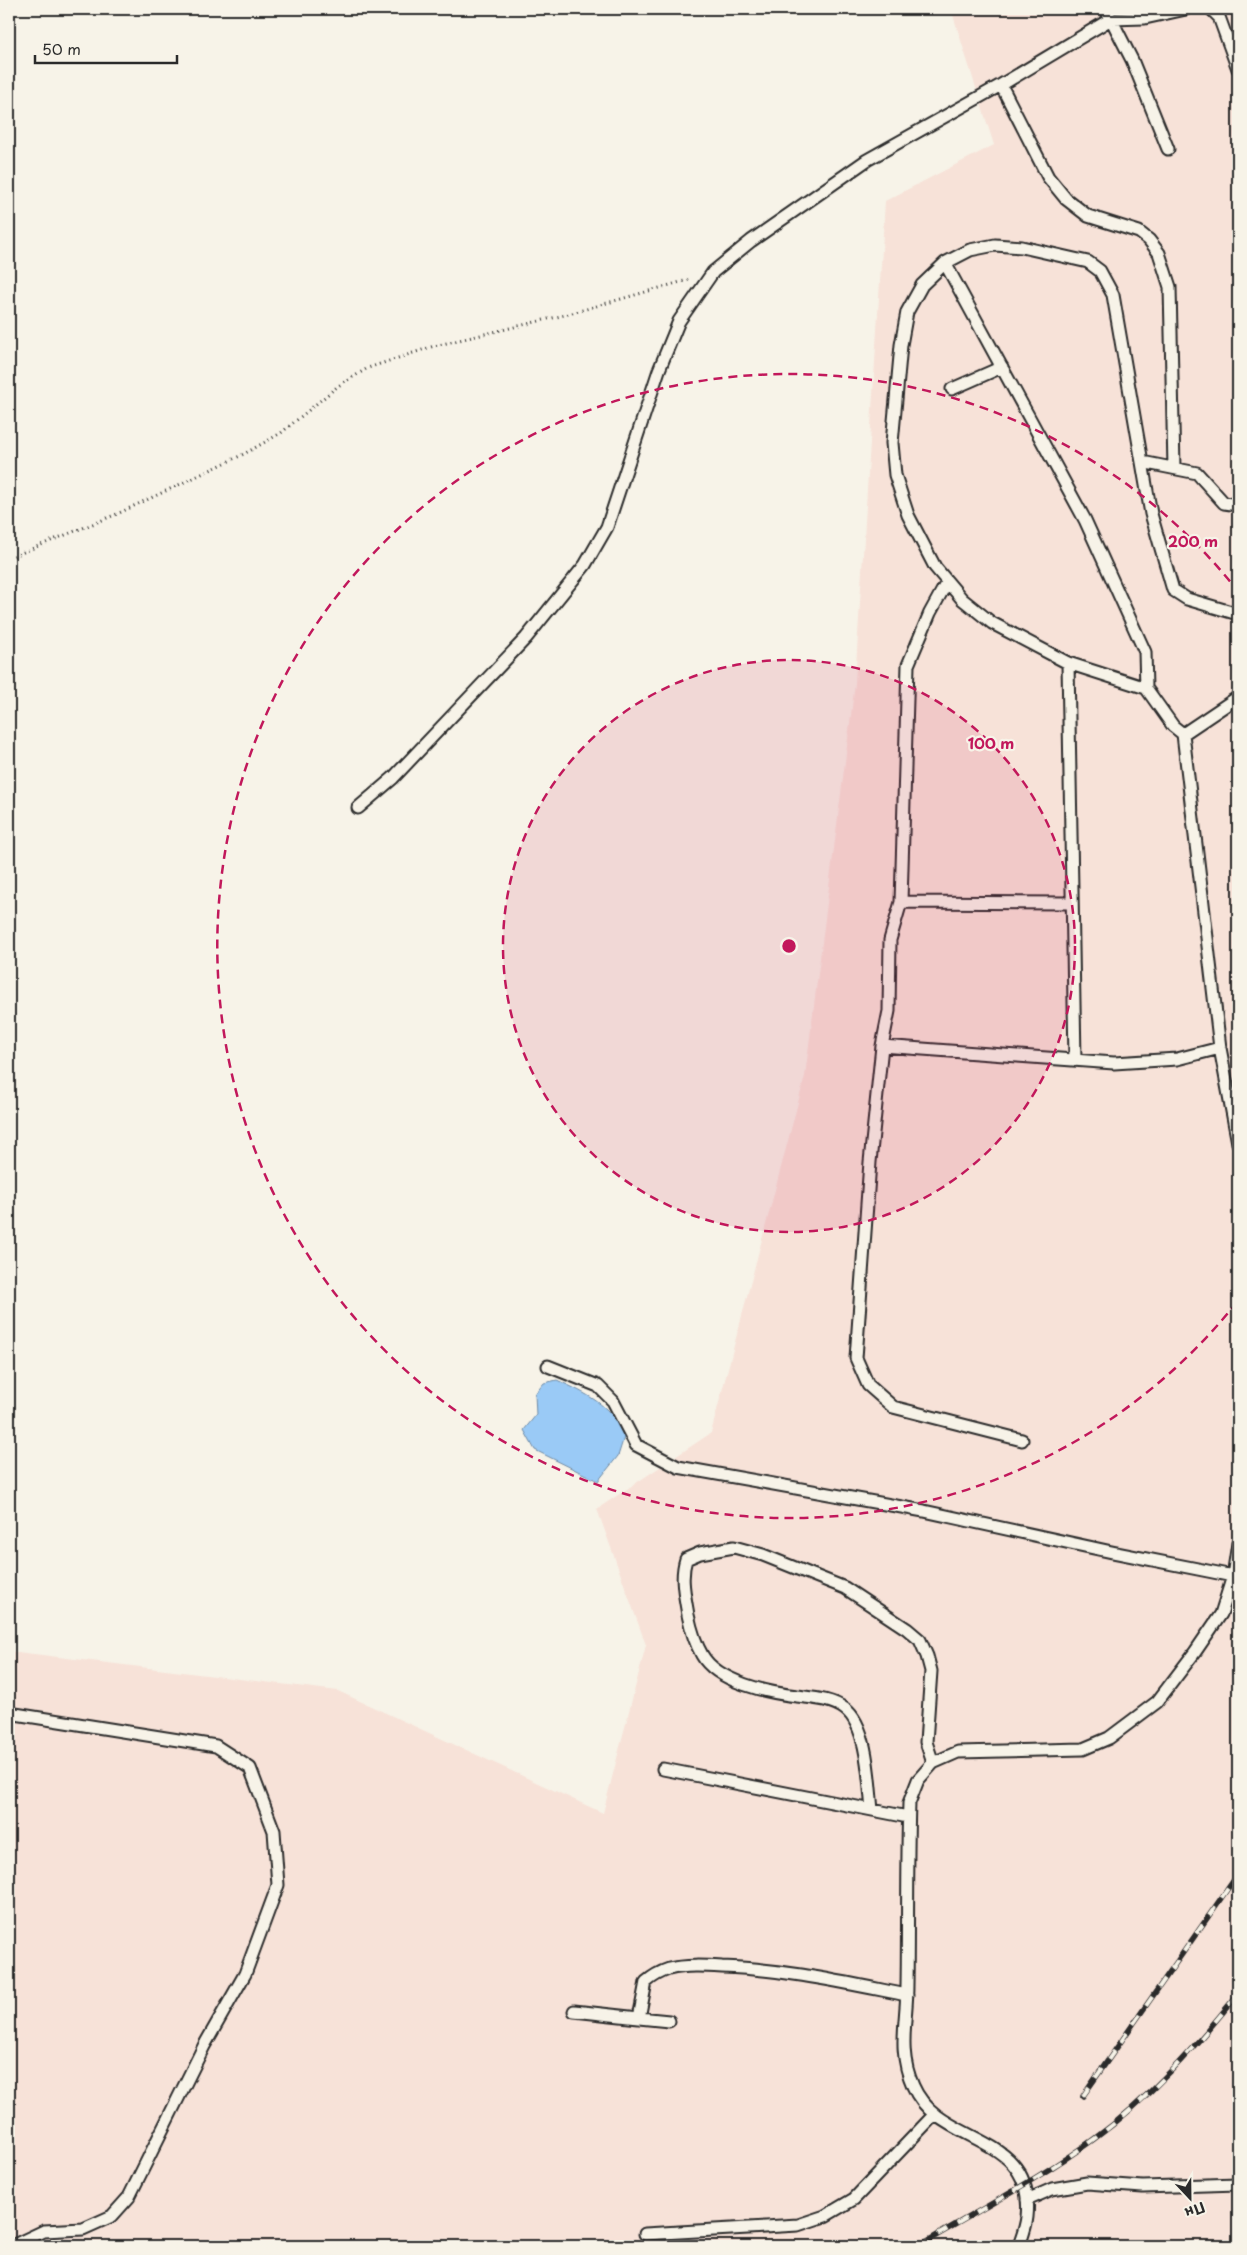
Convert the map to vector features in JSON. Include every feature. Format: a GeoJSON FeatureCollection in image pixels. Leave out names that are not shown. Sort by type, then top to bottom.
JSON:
{"type":"FeatureCollection","features":[{"type":"Feature","properties":{"kind":"lane"},"geometry":{"type":"LineString","coordinates":[[358,808],[394,778],[526,638],[585,565],[607,527],[659,370],[679,321],[713,272],[750,241],[866,160],[1001,85],[1109,14],[1145,18],[1186,9]]}},
{"type":"Feature","properties":{"kind":"lane"},"geometry":{"type":"LineString","coordinates":[[1211,9],[1219,17],[1238,69]]}},
{"type":"Feature","properties":{"kind":"lane"},"geometry":{"type":"LineString","coordinates":[[1109,14],[1132,60],[1168,149]]}},
{"type":"Feature","properties":{"kind":"lane"},"geometry":{"type":"LineString","coordinates":[[1001,85],[1048,177],[1066,199],[1088,216],[1139,232],[1149,240],[1159,253],[1170,287],[1174,468]]}},
{"type":"Feature","properties":{"kind":"lane"},"geometry":{"type":"LineString","coordinates":[[1146,688],[1068,663],[992,623],[962,600],[935,567],[908,515],[895,475],[892,443],[901,345],[907,312],[922,286],[945,263],[970,250],[995,246],[1022,247],[1088,262],[1100,271],[1113,295],[1151,514],[1174,590],[1187,599],[1238,614]]}},
{"type":"Feature","properties":{"kind":"lane"},"geometry":{"type":"LineString","coordinates":[[945,263],[1085,520],[1145,652],[1146,688],[1182,734],[1220,1048],[1238,1143]]}},
{"type":"Feature","properties":{"kind":"lane"},"geometry":{"type":"LineString","coordinates":[[952,389],[1002,367]]}},
{"type":"Feature","properties":{"kind":"lane"},"geometry":{"type":"LineString","coordinates":[[1142,462],[1197,472],[1224,503],[1238,505]]}},
{"type":"Feature","properties":{"kind":"lane"},"geometry":{"type":"LineString","coordinates":[[947,582],[930,614],[908,665],[902,902],[890,940],[889,1011],[882,1046],[870,1162],[856,1358],[868,1385],[892,1407],[1022,1440]]}},
{"type":"Feature","properties":{"kind":"lane"},"geometry":{"type":"LineString","coordinates":[[1068,663],[1075,1060]]}},
{"type":"Feature","properties":{"kind":"lane"},"geometry":{"type":"LineString","coordinates":[[1182,734],[1238,697]]}},
{"type":"Feature","properties":{"kind":"lane"},"geometry":{"type":"LineString","coordinates":[[902,902],[1072,903]]}},
{"type":"Feature","properties":{"kind":"lane"},"geometry":{"type":"LineString","coordinates":[[882,1046],[1114,1063],[1177,1059],[1220,1048]]}},
{"type":"Feature","properties":{"kind":"lane"},"geometry":{"type":"LineString","coordinates":[[548,1366],[598,1386],[613,1401],[636,1444],[678,1467],[924,1511],[1233,1576]]}},
{"type":"Feature","properties":{"kind":"lane"},"geometry":{"type":"LineString","coordinates":[[1019,2246],[1027,2217],[1027,2200],[1025,2185],[1014,2163],[1004,2154],[934,2115],[913,2087],[903,2053],[907,1995],[909,1803],[918,1780],[934,1763],[958,1752],[1083,1749],[1109,1738],[1157,1702],[1221,1614],[1233,1576],[1238,1543]]}},
{"type":"Feature","properties":{"kind":"lane"},"geometry":{"type":"LineString","coordinates":[[872,1810],[866,1758],[859,1728],[845,1709],[825,1700],[765,1692],[721,1673],[702,1656],[691,1629],[684,1591],[682,1572],[686,1559],[700,1553],[734,1547],[762,1555],[845,1588],[907,1629],[920,1640],[931,1671],[926,1742],[934,1763]]}},
{"type":"Feature","properties":{"kind":"lane"},"geometry":{"type":"LineString","coordinates":[[9,1713],[216,1746],[250,1768],[274,1830],[278,1885],[245,1974],[204,2046],[129,2197],[112,2216],[84,2229],[44,2231],[12,2246]]}},
{"type":"Feature","properties":{"kind":"lane"},"geometry":{"type":"LineString","coordinates":[[663,1769],[908,1817]]}},
{"type":"Feature","properties":{"kind":"lane"},"geometry":{"type":"LineString","coordinates":[[639,2018],[646,1982],[653,1976],[669,1970],[693,1966],[748,1968],[907,1995]]}},
{"type":"Feature","properties":{"kind":"lane"},"geometry":{"type":"LineString","coordinates":[[574,2011],[668,2021]]}},
{"type":"Feature","properties":{"kind":"lane"},"geometry":{"type":"LineString","coordinates":[[644,2234],[798,2225],[825,2216],[854,2199],[934,2115]]}},
{"type":"Feature","properties":{"kind":"lane"},"geometry":{"type":"LineString","coordinates":[[1027,2200],[1052,2189],[1087,2183],[1144,2187],[1238,2184]]}},
{"type":"Feature","properties":{"kind":"path"},"geometry":{"type":"LineString","coordinates":[[9,558],[117,514],[244,454],[281,433],[338,386],[368,368],[434,346],[549,319],[713,272]]}},
{"type":"Feature","properties":{"kind":"shaded area"},"geometry":{"type":"Polygon","coordinates":[[[951,9],[1238,9],[1238,2246],[9,2246],[9,1651],[338,1691],[603,1813],[646,1645],[597,1509],[711,1433],[805,1076],[855,683],[885,201],[994,145],[951,9]]]}},
{"type":"Feature","properties":{"kind":"water"},"geometry":{"type":"Polygon","coordinates":[[[557,1380],[587,1395],[604,1407],[625,1434],[618,1456],[598,1481],[535,1450],[524,1430],[536,1415],[535,1394],[544,1383],[557,1380]]]}},
{"type":"Feature","properties":{"kind":"railway"},"geometry":{"type":"LineString","coordinates":[[1083,2096],[1238,1874]]}},
{"type":"Feature","properties":{"kind":"railway"},"geometry":{"type":"LineString","coordinates":[[919,2246],[1052,2168],[1094,2139],[1152,2090],[1238,1994]]}}]}
